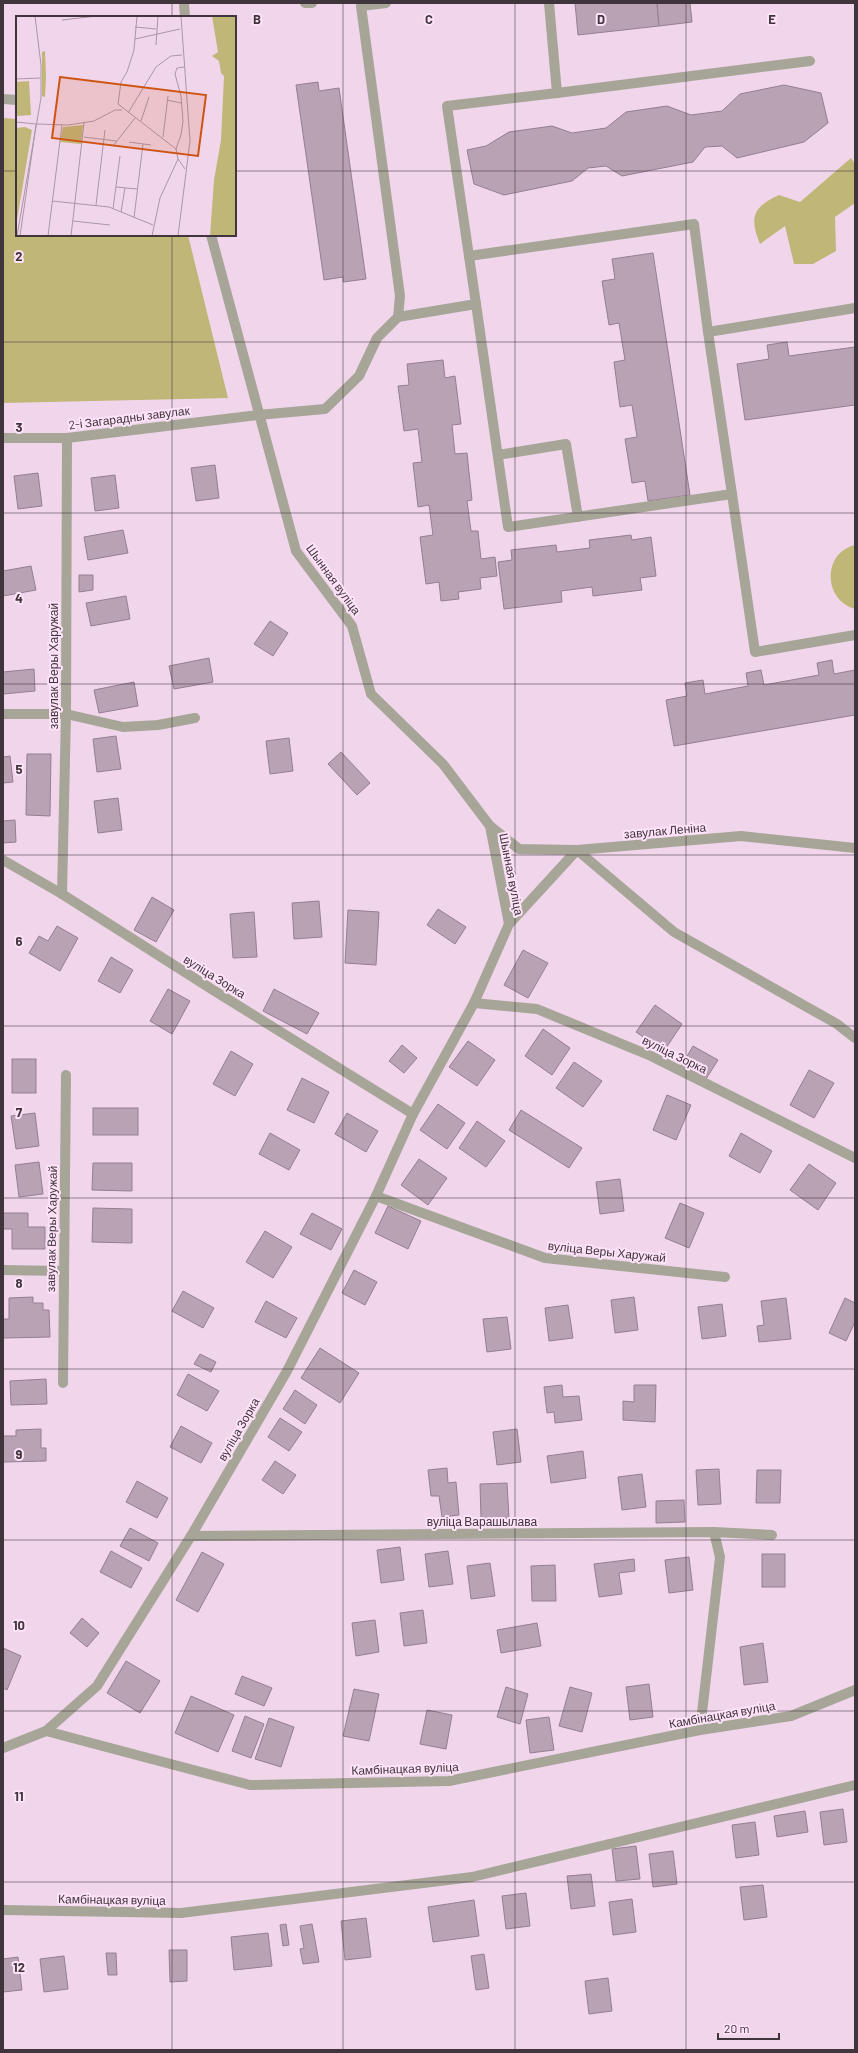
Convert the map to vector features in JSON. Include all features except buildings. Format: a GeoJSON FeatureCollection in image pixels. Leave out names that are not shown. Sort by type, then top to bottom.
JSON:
{"type":"FeatureCollection","features":[{"type":"Feature","properties":{"kind":"street"},"geometry":{"type":"LineString","coordinates":[[184,3],[185,16]]}},
{"type":"Feature","properties":{"kind":"street"},"geometry":{"type":"LineString","coordinates":[[306,3],[312,3]]}},
{"type":"Feature","properties":{"kind":"street"},"geometry":{"type":"LineString","coordinates":[[386,3],[362,4],[400,296],[398,317],[476,304]]}},
{"type":"Feature","properties":{"kind":"street"},"geometry":{"type":"LineString","coordinates":[[549,3],[558,93]]}},
{"type":"Feature","properties":{"kind":"street"},"geometry":{"type":"LineString","coordinates":[[732,494],[508,528],[447,106],[810,61]]}},
{"type":"Feature","properties":{"kind":"street"},"geometry":{"type":"LineString","coordinates":[[3,99],[16,100]]}},
{"type":"Feature","properties":{"kind":"street"},"geometry":{"type":"LineString","coordinates":[[469,256],[694,224],[708,332],[755,652],[855,636]]}},
{"type":"Feature","properties":{"kind":"street","name":"Шынная вуліца"},"geometry":{"type":"LineString","coordinates":[[210,236],[296,551],[352,626],[371,694],[443,764],[490,826],[509,924]]}},
{"type":"Feature","properties":{"kind":"street"},"geometry":{"type":"LineString","coordinates":[[708,332],[855,308]]}},
{"type":"Feature","properties":{"kind":"street","name":"2-і Загарадны завулак"},"geometry":{"type":"LineString","coordinates":[[3,438],[67,438],[258,415],[325,409],[359,376],[377,338],[398,317]]}},
{"type":"Feature","properties":{"kind":"street","name":"завулак Веры Харужай"},"geometry":{"type":"LineString","coordinates":[[62,894],[66,714],[67,438]]}},
{"type":"Feature","properties":{"kind":"street"},"geometry":{"type":"LineString","coordinates":[[498,455],[566,444],[578,517]]}},
{"type":"Feature","properties":{"kind":"street"},"geometry":{"type":"LineString","coordinates":[[3,714],[66,714],[123,727],[158,725],[195,718]]}},
{"type":"Feature","properties":{"kind":"street","name":"завулак Леніна"},"geometry":{"type":"LineString","coordinates":[[490,826],[519,849],[577,850],[742,836],[855,848]]}},
{"type":"Feature","properties":{"kind":"street"},"geometry":{"type":"LineString","coordinates":[[509,924],[577,850],[674,932],[837,1024],[855,1038]]}},
{"type":"Feature","properties":{"kind":"street","name":"вуліца Зорка"},"geometry":{"type":"LineString","coordinates":[[3,860],[62,894],[206,986],[413,1114]]}},
{"type":"Feature","properties":{"kind":"street","name":"вуліца Зорка"},"geometry":{"type":"LineString","coordinates":[[46,1731],[97,1686],[191,1536],[287,1371],[376,1196],[413,1114],[474,1004],[509,924]]}},
{"type":"Feature","properties":{"kind":"street","name":"вуліца Зорка"},"geometry":{"type":"LineString","coordinates":[[474,1004],[537,1008],[651,1056],[855,1158]]}},
{"type":"Feature","properties":{"kind":"street","name":"завулак Веры Харужай"},"geometry":{"type":"LineString","coordinates":[[63,1383],[66,1074]]}},
{"type":"Feature","properties":{"kind":"street","name":"вуліца Веры Харужай"},"geometry":{"type":"LineString","coordinates":[[376,1196],[545,1258],[725,1277]]}},
{"type":"Feature","properties":{"kind":"street"},"geometry":{"type":"LineString","coordinates":[[3,1270],[63,1271]]}},
{"type":"Feature","properties":{"kind":"street"},"geometry":{"type":"LineString","coordinates":[[700,1730],[720,1558],[714,1532]]}},
{"type":"Feature","properties":{"kind":"street","name":"вуліца Варашылава"},"geometry":{"type":"LineString","coordinates":[[191,1536],[714,1532],[772,1535]]}},
{"type":"Feature","properties":{"kind":"street","name":"Камбінацкая вуліца"},"geometry":{"type":"LineString","coordinates":[[46,1731],[250,1785],[449,1782],[700,1730],[791,1716],[855,1690]]}},
{"type":"Feature","properties":{"kind":"street"},"geometry":{"type":"LineString","coordinates":[[3,1748],[46,1731]]}},
{"type":"Feature","properties":{"kind":"street","name":"Камбінацкая вуліца"},"geometry":{"type":"LineString","coordinates":[[3,1910],[181,1913],[472,1877],[855,1785]]}},
{"type":"Feature","properties":{"kind":"shaded area"},"geometry":{"type":"Polygon","coordinates":[[[3,118],[16,119],[16,236],[188,236],[228,398],[3,403],[3,118]]]}},
{"type":"Feature","properties":{"kind":"shaded area"},"geometry":{"type":"Polygon","coordinates":[[[851,158],[855,164],[855,203],[835,217],[836,251],[813,264],[794,264],[785,226],[760,244],[754,220],[759,209],[764,204],[770,199],[779,195],[800,202],[851,158]]]}},
{"type":"Feature","properties":{"kind":"shaded area"},"geometry":{"type":"Polygon","coordinates":[[[855,545],[855,609],[844,604],[837,596],[832,587],[831,577],[832,566],[837,557],[844,550],[855,545]]]}}]}
